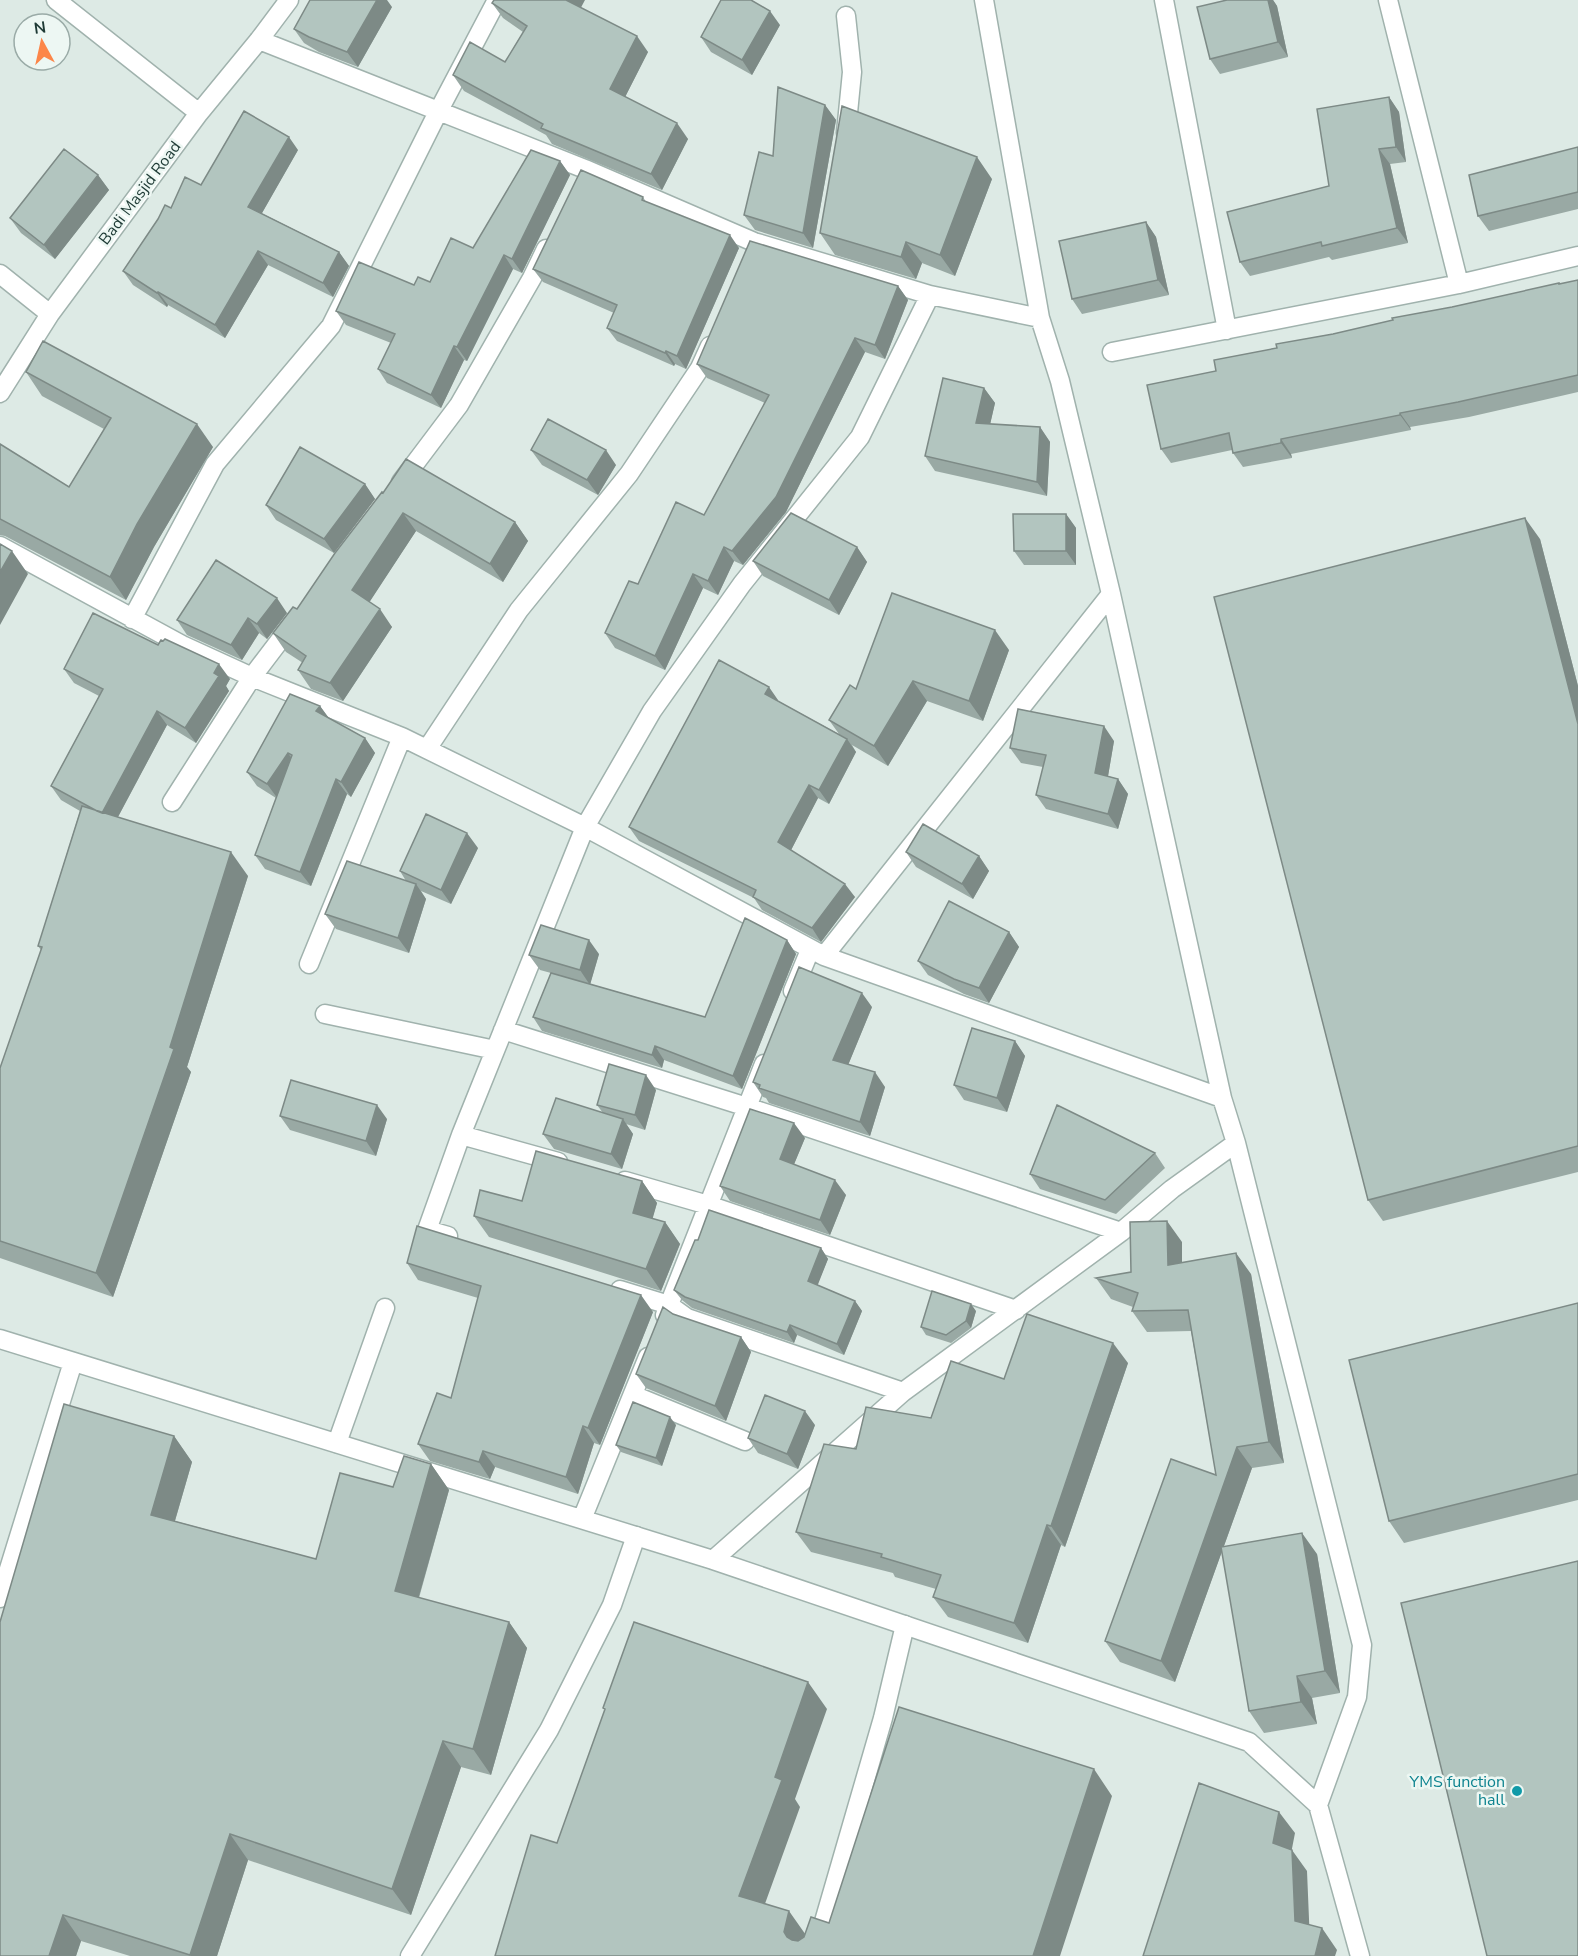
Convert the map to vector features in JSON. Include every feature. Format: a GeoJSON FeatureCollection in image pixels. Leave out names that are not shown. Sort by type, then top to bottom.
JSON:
{"type":"FeatureCollection","features":[{"type":"Feature","properties":{"kind":"street"},"geometry":{"type":"LineString","coordinates":[[57,0],[199,113]]}},
{"type":"Feature","properties":{"kind":"street","name":"Badi Masjid Road"},"geometry":{"type":"LineString","coordinates":[[0,393],[50,314],[199,113],[289,0]]}},
{"type":"Feature","properties":{"kind":"street"},"geometry":{"type":"LineString","coordinates":[[132,619],[214,464],[332,326],[438,112],[497,0]]}},
{"type":"Feature","properties":{"kind":"street"},"geometry":{"type":"LineString","coordinates":[[984,0],[1040,318],[1060,381],[1111,594],[1222,1098],[1236,1143],[1362,1645],[1358,1697],[1318,1804]]}},
{"type":"Feature","properties":{"kind":"street"},"geometry":{"type":"LineString","coordinates":[[1164,0],[1227,330]]}},
{"type":"Feature","properties":{"kind":"street"},"geometry":{"type":"LineString","coordinates":[[1388,0],[1459,284]]}},
{"type":"Feature","properties":{"kind":"street"},"geometry":{"type":"LineString","coordinates":[[842,153],[852,72],[846,16]]}},
{"type":"Feature","properties":{"kind":"street"},"geometry":{"type":"LineString","coordinates":[[259,40],[585,169],[754,242],[930,295],[1040,318]]}},
{"type":"Feature","properties":{"kind":"street"},"geometry":{"type":"LineString","coordinates":[[576,187],[585,169]]}},
{"type":"Feature","properties":{"kind":"street"},"geometry":{"type":"LineString","coordinates":[[388,500],[459,405],[532,278],[553,235]]}},
{"type":"Feature","properties":{"kind":"street"},"geometry":{"type":"LineString","coordinates":[[822,262],[826,240]]}},
{"type":"Feature","properties":{"kind":"street"},"geometry":{"type":"LineString","coordinates":[[745,263],[754,242]]}},
{"type":"Feature","properties":{"kind":"street"},"geometry":{"type":"LineString","coordinates":[[1112,352],[1459,284],[1578,256]]}},
{"type":"Feature","properties":{"kind":"street"},"geometry":{"type":"LineString","coordinates":[[0,274],[50,314]]}},
{"type":"Feature","properties":{"kind":"street"},"geometry":{"type":"LineString","coordinates":[[460,1240],[427,1230],[461,1135],[585,827],[652,711],[742,584],[860,437],[930,295]]}},
{"type":"Feature","properties":{"kind":"street"},"geometry":{"type":"LineString","coordinates":[[427,749],[519,610],[629,474],[700,368],[718,326]]}},
{"type":"Feature","properties":{"kind":"street"},"geometry":{"type":"LineString","coordinates":[[0,546],[132,619],[252,677],[402,737],[585,827],[817,953],[1222,1098]]}},
{"type":"Feature","properties":{"kind":"street"},"geometry":{"type":"LineString","coordinates":[[785,1012],[817,953],[1111,594]]}},
{"type":"Feature","properties":{"kind":"street"},"geometry":{"type":"LineString","coordinates":[[172,802],[252,677],[302,612]]}},
{"type":"Feature","properties":{"kind":"street"},"geometry":{"type":"LineString","coordinates":[[309,963],[402,737]]}},
{"type":"Feature","properties":{"kind":"street"},"geometry":{"type":"LineString","coordinates":[[325,1014],[495,1050]]}},
{"type":"Feature","properties":{"kind":"street"},"geometry":{"type":"LineString","coordinates":[[503,1030],[747,1107],[1121,1232]]}},
{"type":"Feature","properties":{"kind":"street"},"geometry":{"type":"LineString","coordinates":[[582,1520],[772,1044]]}},
{"type":"Feature","properties":{"kind":"street"},"geometry":{"type":"LineString","coordinates":[[461,1135],[573,1167]]}},
{"type":"Feature","properties":{"kind":"street"},"geometry":{"type":"LineString","coordinates":[[713,1560],[903,1392],[1121,1232],[1172,1189],[1236,1143]]}},
{"type":"Feature","properties":{"kind":"street"},"geometry":{"type":"LineString","coordinates":[[607,1176],[708,1205],[1016,1310]]}},
{"type":"Feature","properties":{"kind":"street"},"geometry":{"type":"LineString","coordinates":[[603,1285],[669,1305],[687,1318],[903,1392]]}},
{"type":"Feature","properties":{"kind":"street"},"geometry":{"type":"LineString","coordinates":[[337,1443],[385,1308]]}},
{"type":"Feature","properties":{"kind":"street"},"geometry":{"type":"LineString","coordinates":[[0,1339],[713,1560],[1249,1742],[1318,1804],[1360,1956]]}},
{"type":"Feature","properties":{"kind":"street"},"geometry":{"type":"LineString","coordinates":[[0,1598],[73,1362]]}},
{"type":"Feature","properties":{"kind":"street"},"geometry":{"type":"LineString","coordinates":[[633,1395],[745,1441]]}},
{"type":"Feature","properties":{"kind":"street"},"geometry":{"type":"LineString","coordinates":[[410,1956],[549,1730],[612,1605],[636,1536]]}},
{"type":"Feature","properties":{"kind":"street"},"geometry":{"type":"LineString","coordinates":[[814,1956],[883,1718],[905,1625]]}},
{"type":"Feature","properties":{"kind":"building"},"geometry":{"type":"Polygon","coordinates":[[[310,0],[377,0],[347,52],[294,29],[310,0]]]}},
{"type":"Feature","properties":{"kind":"building"},"geometry":{"type":"Polygon","coordinates":[[[494,0],[566,0],[637,36],[610,89],[677,123],[651,174],[541,128],[543,124],[453,75],[470,42],[505,62],[527,26],[492,3],[494,0]]]}},
{"type":"Feature","properties":{"kind":"building"},"geometry":{"type":"Polygon","coordinates":[[[721,0],[751,0],[770,11],[742,60],[701,37],[721,0]]]}},
{"type":"Feature","properties":{"kind":"building"},"geometry":{"type":"Polygon","coordinates":[[[1227,0],[1268,0],[1278,42],[1210,59],[1197,7],[1227,0]]]}},
{"type":"Feature","properties":{"kind":"building"},"geometry":{"type":"Polygon","coordinates":[[[778,87],[825,105],[803,233],[744,215],[759,152],[773,156],[778,87]]]}},
{"type":"Feature","properties":{"kind":"building"},"geometry":{"type":"Polygon","coordinates":[[[1389,97],[1396,147],[1379,149],[1397,228],[1322,246],[1321,242],[1240,262],[1227,212],[1329,186],[1317,109],[1389,97]]]}},
{"type":"Feature","properties":{"kind":"building"},"geometry":{"type":"Polygon","coordinates":[[[842,106],[977,157],[940,255],[906,242],[901,257],[820,233],[842,106]]]}},
{"type":"Feature","properties":{"kind":"building"},"geometry":{"type":"Polygon","coordinates":[[[244,111],[289,137],[248,207],[339,252],[323,283],[258,251],[215,325],[123,271],[165,205],[171,208],[185,177],[201,185],[244,111]]]}},
{"type":"Feature","properties":{"kind":"building"},"geometry":{"type":"Polygon","coordinates":[[[1578,147],[1578,192],[1478,216],[1469,175],[1578,147]]]}},
{"type":"Feature","properties":{"kind":"building"},"geometry":{"type":"Polygon","coordinates":[[[64,149],[98,175],[44,245],[10,218],[64,149]]]}},
{"type":"Feature","properties":{"kind":"building"},"geometry":{"type":"Polygon","coordinates":[[[531,150],[560,161],[512,259],[504,255],[457,347],[454,346],[431,395],[378,369],[395,334],[336,311],[359,262],[414,285],[418,277],[430,282],[451,238],[473,248],[531,150]]]}},
{"type":"Feature","properties":{"kind":"building"},"geometry":{"type":"Polygon","coordinates":[[[581,170],[643,197],[642,200],[730,235],[677,356],[607,328],[617,305],[533,269],[581,170]]]}},
{"type":"Feature","properties":{"kind":"building"},"geometry":{"type":"Polygon","coordinates":[[[1146,222],[1158,280],[1072,299],[1059,241],[1146,222]]]}},
{"type":"Feature","properties":{"kind":"building"},"geometry":{"type":"Polygon","coordinates":[[[750,241],[898,286],[875,345],[855,338],[776,497],[732,551],[724,547],[708,581],[693,574],[655,656],[605,633],[629,581],[638,584],[676,502],[704,515],[769,395],[697,364],[750,241]]]}},
{"type":"Feature","properties":{"kind":"building"},"geometry":{"type":"Polygon","coordinates":[[[1578,280],[1578,375],[1281,439],[1281,443],[1233,453],[1229,433],[1161,449],[1147,385],[1216,371],[1214,360],[1277,348],[1276,344],[1333,334],[1393,320],[1392,318],[1578,280]]]}},
{"type":"Feature","properties":{"kind":"building"},"geometry":{"type":"Polygon","coordinates":[[[43,341],[197,424],[137,524],[110,577],[0,519],[0,444],[69,487],[111,418],[26,372],[43,341]]]}},
{"type":"Feature","properties":{"kind":"building"},"geometry":{"type":"Polygon","coordinates":[[[943,378],[984,388],[976,423],[1040,427],[1037,482],[925,456],[943,378]]]}},
{"type":"Feature","properties":{"kind":"building"},"geometry":{"type":"Polygon","coordinates":[[[548,419],[606,450],[587,480],[531,450],[548,419]]]}},
{"type":"Feature","properties":{"kind":"building"},"geometry":{"type":"Polygon","coordinates":[[[300,447],[365,484],[324,539],[266,505],[300,447]]]}},
{"type":"Feature","properties":{"kind":"building"},"geometry":{"type":"Polygon","coordinates":[[[406,459],[515,522],[490,564],[403,513],[352,590],[380,609],[330,683],[298,670],[306,656],[273,633],[293,607],[297,609],[335,553],[383,493],[406,459]]]}},
{"type":"Feature","properties":{"kind":"building"},"geometry":{"type":"Polygon","coordinates":[[[791,513],[857,547],[829,600],[753,561],[791,513]]]}},
{"type":"Feature","properties":{"kind":"building"},"geometry":{"type":"Polygon","coordinates":[[[1013,514],[1066,514],[1066,551],[1014,551],[1013,514]]]}},
{"type":"Feature","properties":{"kind":"building"},"geometry":{"type":"Polygon","coordinates":[[[1525,518],[1578,724],[1578,1146],[1368,1200],[1214,597],[1525,518]]]}},
{"type":"Feature","properties":{"kind":"building"},"geometry":{"type":"Polygon","coordinates":[[[0,544],[12,551],[0,572],[0,544]]]}},
{"type":"Feature","properties":{"kind":"building"},"geometry":{"type":"Polygon","coordinates":[[[216,560],[277,598],[257,624],[248,618],[231,645],[177,620],[216,560]]]}},
{"type":"Feature","properties":{"kind":"building"},"geometry":{"type":"Polygon","coordinates":[[[892,593],[995,630],[969,701],[913,681],[874,746],[829,720],[850,685],[856,689],[892,593]]]}},
{"type":"Feature","properties":{"kind":"building"},"geometry":{"type":"Polygon","coordinates":[[[93,613],[158,645],[161,640],[165,639],[219,664],[214,673],[219,676],[185,728],[157,711],[102,813],[51,786],[103,689],[64,669],[93,613]]]}},
{"type":"Feature","properties":{"kind":"building"},"geometry":{"type":"Polygon","coordinates":[[[719,660],[769,687],[765,694],[847,739],[819,790],[809,785],[778,842],[845,884],[812,928],[753,897],[756,890],[629,827],[719,660]]]}},
{"type":"Feature","properties":{"kind":"building"},"geometry":{"type":"Polygon","coordinates":[[[290,694],[320,706],[316,711],[365,738],[341,782],[336,779],[300,872],[255,855],[292,755],[288,753],[267,784],[247,772],[290,694]]]}},
{"type":"Feature","properties":{"kind":"building"},"geometry":{"type":"Polygon","coordinates":[[[1018,709],[1104,726],[1095,773],[1118,779],[1108,814],[1036,795],[1046,755],[1010,748],[1018,709]]]}},
{"type":"Feature","properties":{"kind":"building"},"geometry":{"type":"Polygon","coordinates":[[[82,806],[231,852],[170,1047],[174,1049],[96,1273],[0,1241],[0,1068],[42,947],[38,946],[82,806]]]}},
{"type":"Feature","properties":{"kind":"building"},"geometry":{"type":"Polygon","coordinates":[[[426,814],[467,833],[441,890],[400,871],[426,814]]]}},
{"type":"Feature","properties":{"kind":"building"},"geometry":{"type":"Polygon","coordinates":[[[923,824],[979,856],[962,884],[906,852],[923,824]]]}},
{"type":"Feature","properties":{"kind":"building"},"geometry":{"type":"Polygon","coordinates":[[[347,861],[416,884],[398,938],[325,914],[347,861]]]}},
{"type":"Feature","properties":{"kind":"building"},"geometry":{"type":"Polygon","coordinates":[[[949,901],[1009,932],[979,988],[954,979],[918,961],[949,901]]]}},
{"type":"Feature","properties":{"kind":"building"},"geometry":{"type":"Polygon","coordinates":[[[745,918],[787,940],[733,1076],[655,1046],[652,1055],[533,1017],[551,973],[705,1017],[745,918]]]}},
{"type":"Feature","properties":{"kind":"building"},"geometry":{"type":"Polygon","coordinates":[[[541,925],[589,940],[580,970],[529,955],[541,925]]]}},
{"type":"Feature","properties":{"kind":"building"},"geometry":{"type":"Polygon","coordinates":[[[799,967],[862,993],[833,1060],[875,1072],[860,1122],[759,1088],[760,1085],[753,1082],[799,967]]]}},
{"type":"Feature","properties":{"kind":"building"},"geometry":{"type":"Polygon","coordinates":[[[972,1028],[1015,1041],[997,1098],[954,1085],[972,1028]]]}},
{"type":"Feature","properties":{"kind":"building"},"geometry":{"type":"Polygon","coordinates":[[[609,1064],[646,1075],[635,1115],[597,1105],[609,1064]]]}},
{"type":"Feature","properties":{"kind":"building"},"geometry":{"type":"Polygon","coordinates":[[[291,1080],[377,1105],[366,1141],[280,1116],[291,1080]]]}},
{"type":"Feature","properties":{"kind":"building"},"geometry":{"type":"Polygon","coordinates":[[[556,1098],[623,1119],[611,1154],[543,1134],[556,1098]]]}},
{"type":"Feature","properties":{"kind":"building"},"geometry":{"type":"Polygon","coordinates":[[[1057,1105],[1155,1153],[1105,1200],[1030,1174],[1057,1105]]]}},
{"type":"Feature","properties":{"kind":"building"},"geometry":{"type":"Polygon","coordinates":[[[750,1109],[794,1123],[780,1159],[835,1180],[820,1220],[720,1186],[750,1109]]]}},
{"type":"Feature","properties":{"kind":"building"},"geometry":{"type":"Polygon","coordinates":[[[536,1151],[642,1181],[633,1213],[665,1222],[646,1269],[474,1216],[480,1190],[522,1201],[536,1151]]]}},
{"type":"Feature","properties":{"kind":"building"},"geometry":{"type":"Polygon","coordinates":[[[709,1210],[821,1248],[808,1281],[855,1301],[837,1344],[790,1325],[787,1332],[685,1297],[674,1290],[695,1240],[698,1240],[709,1210]]]}},
{"type":"Feature","properties":{"kind":"building"},"geometry":{"type":"Polygon","coordinates":[[[1167,1221],[1168,1265],[1236,1253],[1269,1442],[1237,1447],[1161,1661],[1105,1641],[1171,1459],[1216,1475],[1188,1310],[1132,1311],[1138,1293],[1096,1278],[1131,1272],[1130,1222],[1167,1221]]]}},
{"type":"Feature","properties":{"kind":"building"},"geometry":{"type":"Polygon","coordinates":[[[417,1226],[641,1295],[588,1428],[583,1426],[566,1477],[483,1451],[479,1462],[418,1444],[437,1393],[451,1398],[481,1286],[407,1263],[417,1226]]]}},
{"type":"Feature","properties":{"kind":"building"},"geometry":{"type":"Polygon","coordinates":[[[932,1291],[971,1304],[966,1321],[946,1335],[921,1327],[932,1291]]]}},
{"type":"Feature","properties":{"kind":"building"},"geometry":{"type":"Polygon","coordinates":[[[1578,1303],[1578,1474],[1389,1521],[1349,1360],[1578,1303]]]}},
{"type":"Feature","properties":{"kind":"building"},"geometry":{"type":"Polygon","coordinates":[[[663,1307],[673,1314],[741,1337],[715,1406],[636,1374],[663,1307]]]}},
{"type":"Feature","properties":{"kind":"building"},"geometry":{"type":"Polygon","coordinates":[[[1027,1314],[1113,1343],[1051,1526],[1047,1525],[1014,1623],[933,1597],[941,1575],[881,1557],[882,1554],[796,1532],[824,1444],[856,1449],[866,1407],[931,1418],[951,1361],[1004,1379],[1027,1314]]]}},
{"type":"Feature","properties":{"kind":"building"},"geometry":{"type":"Polygon","coordinates":[[[765,1395],[805,1411],[787,1454],[748,1438],[765,1395]]]}},
{"type":"Feature","properties":{"kind":"building"},"geometry":{"type":"Polygon","coordinates":[[[633,1402],[670,1417],[656,1458],[616,1445],[633,1402]]]}},
{"type":"Feature","properties":{"kind":"building"},"geometry":{"type":"Polygon","coordinates":[[[64,1404],[174,1436],[151,1515],[316,1559],[340,1473],[393,1487],[404,1456],[431,1464],[395,1591],[509,1622],[473,1749],[443,1741],[392,1889],[230,1834],[190,1955],[63,1915],[49,1956],[0,1956],[0,1622],[64,1404]]]}},
{"type":"Feature","properties":{"kind":"building"},"geometry":{"type":"Polygon","coordinates":[[[1302,1533],[1325,1671],[1297,1676],[1301,1702],[1249,1711],[1221,1547],[1302,1533]]]}},
{"type":"Feature","properties":{"kind":"building","name":"YMS function hall"},"geometry":{"type":"Polygon","coordinates":[[[1578,1561],[1578,1956],[1487,1956],[1401,1603],[1578,1561]]]}},
{"type":"Feature","properties":{"kind":"building"},"geometry":{"type":"Polygon","coordinates":[[[634,1622],[808,1682],[775,1777],[782,1780],[739,1896],[789,1911],[784,1932],[792,1940],[798,1941],[804,1937],[811,1917],[829,1923],[899,1707],[1094,1769],[1033,1956],[495,1956],[531,1835],[557,1843],[634,1622]]]}},
{"type":"Feature","properties":{"kind":"building"},"geometry":{"type":"Polygon","coordinates":[[[1199,1783],[1279,1812],[1273,1843],[1292,1850],[1295,1921],[1322,1928],[1315,1956],[1143,1956],[1199,1783]]]}},
{"type":"Feature","properties":{"kind":"place","name":"YMS function hall"},"geometry":{"type":"Point","coordinates":[1517,1791]}}]}
